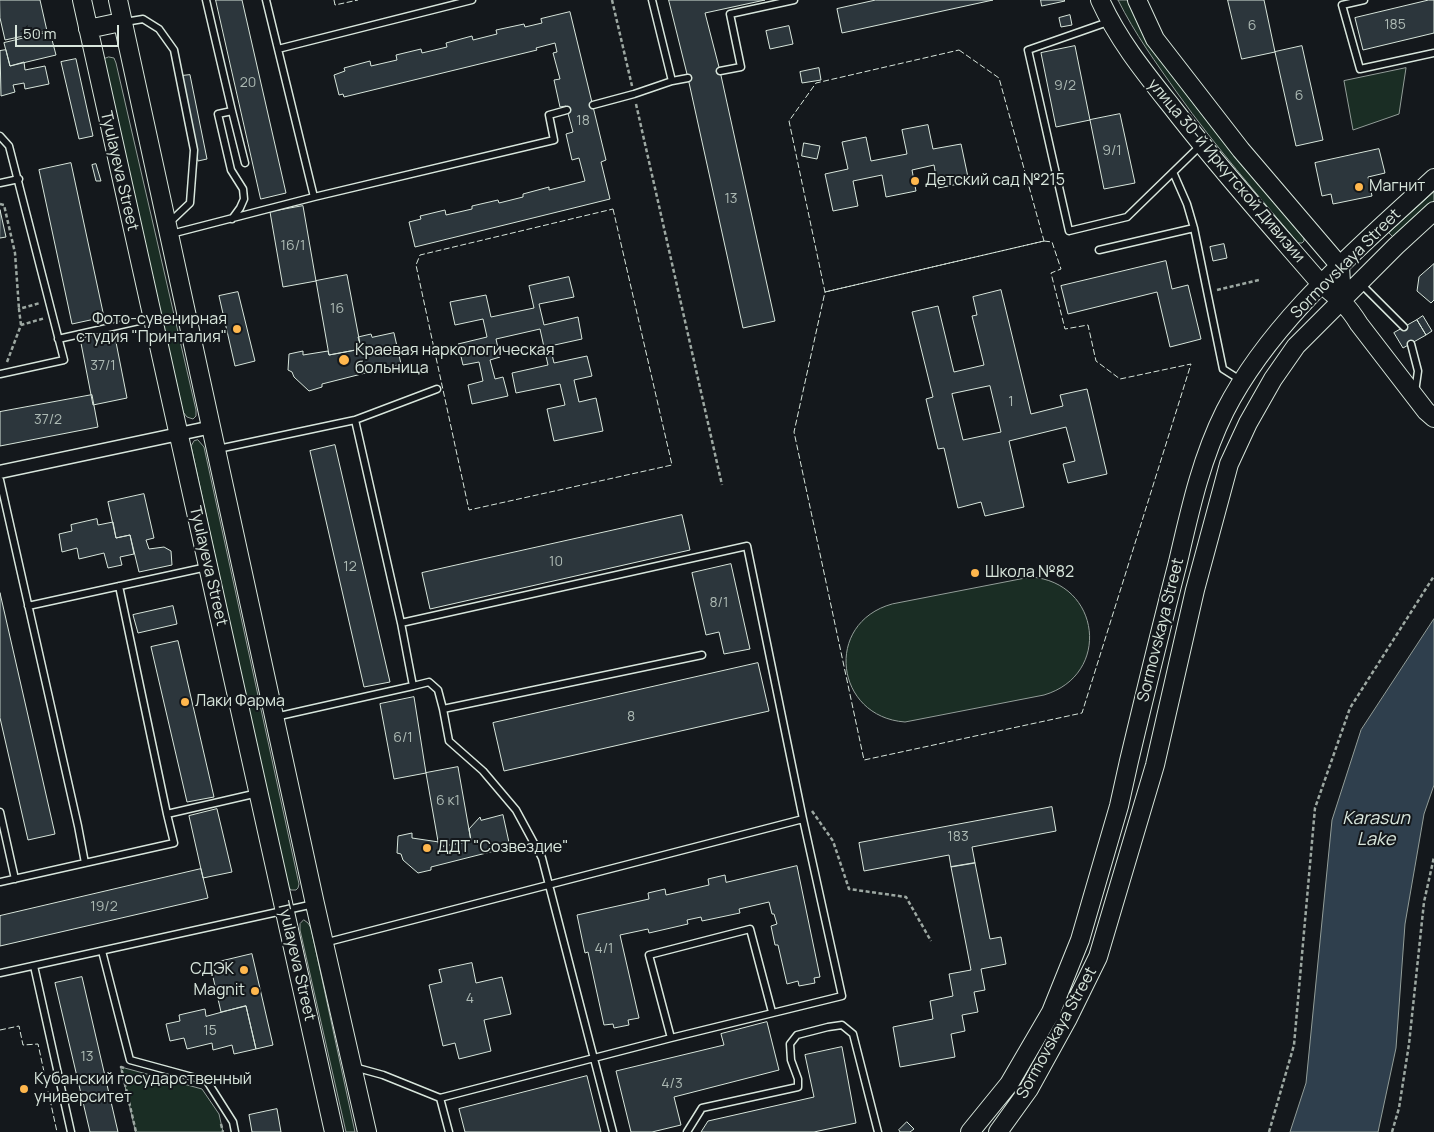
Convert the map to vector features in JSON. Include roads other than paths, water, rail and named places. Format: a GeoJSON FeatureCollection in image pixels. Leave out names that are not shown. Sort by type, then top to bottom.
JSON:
{"type":"FeatureCollection","features":[{"type":"Feature","properties":{"kind":"main road","name":"Tyulayeva Street"},"geometry":{"type":"LineString","coordinates":[[82,0],[334,1132]]}},
{"type":"Feature","properties":{"kind":"main road","name":"Tyulayeva Street"},"geometry":{"type":"LineString","coordinates":[[118,0],[121,22],[212,427],[315,904],[367,1132]]}},
{"type":"Feature","properties":{"kind":"main road","name":"улица 30-й Иркутской Дивизии"},"geometry":{"type":"LineString","coordinates":[[1100,0],[1110,21],[1133,57],[1201,145],[1321,284],[1342,300],[1434,418]]}},
{"type":"Feature","properties":{"kind":"main road","name":"улица 30-й Иркутской Дивизии"},"geometry":{"type":"LineString","coordinates":[[1137,0],[1155,39],[1241,150],[1340,266]]}},
{"type":"Feature","properties":{"kind":"main road"},"geometry":{"type":"LineString","coordinates":[[88,29],[121,22]]}},
{"type":"Feature","properties":{"kind":"main road","name":"Sormovskaya Street"},"geometry":{"type":"LineString","coordinates":[[970,1132],[1009,1084],[1051,1012],[1074,955],[1098,884],[1119,806],[1202,465],[1225,410],[1254,364],[1277,333],[1321,284],[1434,178]]}},
{"type":"Feature","properties":{"kind":"main road","name":"Sormovskaya Street"},"geometry":{"type":"LineString","coordinates":[[998,1132],[1029,1088],[1068,1020],[1095,963],[1117,897],[1155,765],[1195,590],[1229,464],[1248,423],[1273,379],[1296,346],[1434,211]]}},
{"type":"Feature","properties":{"kind":"main road"},"geometry":{"type":"LineString","coordinates":[[1340,266],[1342,300]]}},
{"type":"Feature","properties":{"kind":"main road"},"geometry":{"type":"LineString","coordinates":[[1074,955],[1095,963]]}},
{"type":"Feature","properties":{"kind":"street"},"geometry":{"type":"LineString","coordinates":[[0,472],[212,427]]}},
{"type":"Feature","properties":{"kind":"lane"},"geometry":{"type":"LineString","coordinates":[[206,0],[245,163]]}},
{"type":"Feature","properties":{"kind":"lane"},"geometry":{"type":"LineString","coordinates":[[266,0],[314,196]]}},
{"type":"Feature","properties":{"kind":"lane"},"geometry":{"type":"LineString","coordinates":[[278,49],[472,0]]}},
{"type":"Feature","properties":{"kind":"lane"},"geometry":{"type":"LineString","coordinates":[[652,0],[672,81]]}},
{"type":"Feature","properties":{"kind":"lane"},"geometry":{"type":"LineString","coordinates":[[720,72],[741,67],[730,14],[794,0]]}},
{"type":"Feature","properties":{"kind":"lane"},"geometry":{"type":"LineString","coordinates":[[1364,0],[1342,5],[1360,70],[1434,53]]}},
{"type":"Feature","properties":{"kind":"lane"},"geometry":{"type":"LineString","coordinates":[[121,22],[143,19],[159,29],[174,50],[194,150],[190,203],[168,230]]}},
{"type":"Feature","properties":{"kind":"lane"},"geometry":{"type":"LineString","coordinates":[[1110,21],[1028,50],[1069,231],[1128,217],[1201,145]]}},
{"type":"Feature","properties":{"kind":"lane"},"geometry":{"type":"LineString","coordinates":[[593,105],[688,78]]}},
{"type":"Feature","properties":{"kind":"lane"},"geometry":{"type":"LineString","coordinates":[[168,230],[232,219],[314,196],[554,140],[549,116],[567,110]]}},
{"type":"Feature","properties":{"kind":"lane"},"geometry":{"type":"LineString","coordinates":[[232,111],[218,114],[231,170],[242,189],[244,199],[232,219]]}},
{"type":"Feature","properties":{"kind":"lane"},"geometry":{"type":"LineString","coordinates":[[0,136],[9,146],[64,360],[2,374]]}},
{"type":"Feature","properties":{"kind":"lane"},"geometry":{"type":"LineString","coordinates":[[1173,172],[1187,204],[1194,228],[1223,369],[1243,382]]}},
{"type":"Feature","properties":{"kind":"lane"},"geometry":{"type":"LineString","coordinates":[[0,183],[18,179]]}},
{"type":"Feature","properties":{"kind":"lane"},"geometry":{"type":"LineString","coordinates":[[1100,250],[1194,228]]}},
{"type":"Feature","properties":{"kind":"lane"},"geometry":{"type":"LineString","coordinates":[[1360,282],[1404,327]]}},
{"type":"Feature","properties":{"kind":"lane"},"geometry":{"type":"LineString","coordinates":[[58,339],[153,318]]}},
{"type":"Feature","properties":{"kind":"lane"},"geometry":{"type":"LineString","coordinates":[[1411,344],[1418,370],[1415,396]]}},
{"type":"Feature","properties":{"kind":"lane"},"geometry":{"type":"LineString","coordinates":[[217,450],[355,420],[437,389]]}},
{"type":"Feature","properties":{"kind":"lane"},"geometry":{"type":"LineString","coordinates":[[355,420],[401,623],[413,686]]}},
{"type":"Feature","properties":{"kind":"lane"},"geometry":{"type":"LineString","coordinates":[[0,480],[85,863]]}},
{"type":"Feature","properties":{"kind":"lane"},"geometry":{"type":"LineString","coordinates":[[352,1067],[383,1075],[440,1098],[772,1012],[842,996],[803,819],[747,546],[401,623]]}},
{"type":"Feature","properties":{"kind":"lane"},"geometry":{"type":"LineString","coordinates":[[28,606],[208,567]]}},
{"type":"Feature","properties":{"kind":"lane"},"geometry":{"type":"LineString","coordinates":[[0,882],[174,843],[119,586]]}},
{"type":"Feature","properties":{"kind":"lane"},"geometry":{"type":"LineString","coordinates":[[443,709],[702,655]]}},
{"type":"Feature","properties":{"kind":"lane"},"geometry":{"type":"LineString","coordinates":[[274,717],[428,682],[438,690],[449,741],[483,771],[516,810],[542,858],[613,1132]]}},
{"type":"Feature","properties":{"kind":"lane"},"geometry":{"type":"LineString","coordinates":[[167,814],[258,793]]}},
{"type":"Feature","properties":{"kind":"lane"},"geometry":{"type":"LineString","coordinates":[[0,812],[15,879]]}},
{"type":"Feature","properties":{"kind":"lane"},"geometry":{"type":"LineString","coordinates":[[324,944],[803,819]]}},
{"type":"Feature","properties":{"kind":"lane"},"geometry":{"type":"LineString","coordinates":[[0,974],[315,904]]}},
{"type":"Feature","properties":{"kind":"lane"},"geometry":{"type":"LineString","coordinates":[[671,1038],[649,955],[741,931],[750,929],[772,1012]]}},
{"type":"Feature","properties":{"kind":"lane"},"geometry":{"type":"LineString","coordinates":[[102,951],[130,1060],[207,1081],[233,1122],[235,1132]]}},
{"type":"Feature","properties":{"kind":"lane"},"geometry":{"type":"LineString","coordinates":[[34,966],[71,1132]]}},
{"type":"Feature","properties":{"kind":"lane"},"geometry":{"type":"LineString","coordinates":[[687,1132],[702,1108],[798,1087],[798,1078],[791,1060],[790,1044],[797,1035],[828,1027],[842,1026],[853,1034],[878,1132]]}},
{"type":"Feature","properties":{"kind":"lane"},"geometry":{"type":"LineString","coordinates":[[440,1098],[449,1132]]}},
{"type":"Feature","properties":{"kind":"water","name":"Karasun Lake"},"geometry":{"type":"Polygon","coordinates":[[[1434,619],[1434,785],[1424,814],[1405,924],[1396,1048],[1378,1132],[1290,1132],[1306,1083],[1332,820],[1361,730],[1434,619]]]}},
{"type":"Feature","properties":{"kind":"place","name":"Детский сад №215"},"geometry":{"type":"Point","coordinates":[915,181]}},
{"type":"Feature","properties":{"kind":"place","name":"Магнит"},"geometry":{"type":"Point","coordinates":[1359,187]}},
{"type":"Feature","properties":{"kind":"place","name":"Фото-сувенирная студия \"Принталия\""},"geometry":{"type":"Point","coordinates":[237,329]}},
{"type":"Feature","properties":{"kind":"place","name":"Краевая наркологическая больница"},"geometry":{"type":"Point","coordinates":[344,360]}},
{"type":"Feature","properties":{"kind":"place","name":"Школа №82"},"geometry":{"type":"Point","coordinates":[975,573]}},
{"type":"Feature","properties":{"kind":"place","name":"Лаки Фарма"},"geometry":{"type":"Point","coordinates":[185,702]}},
{"type":"Feature","properties":{"kind":"place","name":"ДДТ \"Созвездие\""},"geometry":{"type":"Point","coordinates":[427,848]}},
{"type":"Feature","properties":{"kind":"place","name":"СДЭК"},"geometry":{"type":"Point","coordinates":[244,970]}},
{"type":"Feature","properties":{"kind":"place","name":"Magnit"},"geometry":{"type":"Point","coordinates":[255,991]}},
{"type":"Feature","properties":{"kind":"place","name":"Кубанский государственный университет"},"geometry":{"type":"Point","coordinates":[24,1089]}}]}
